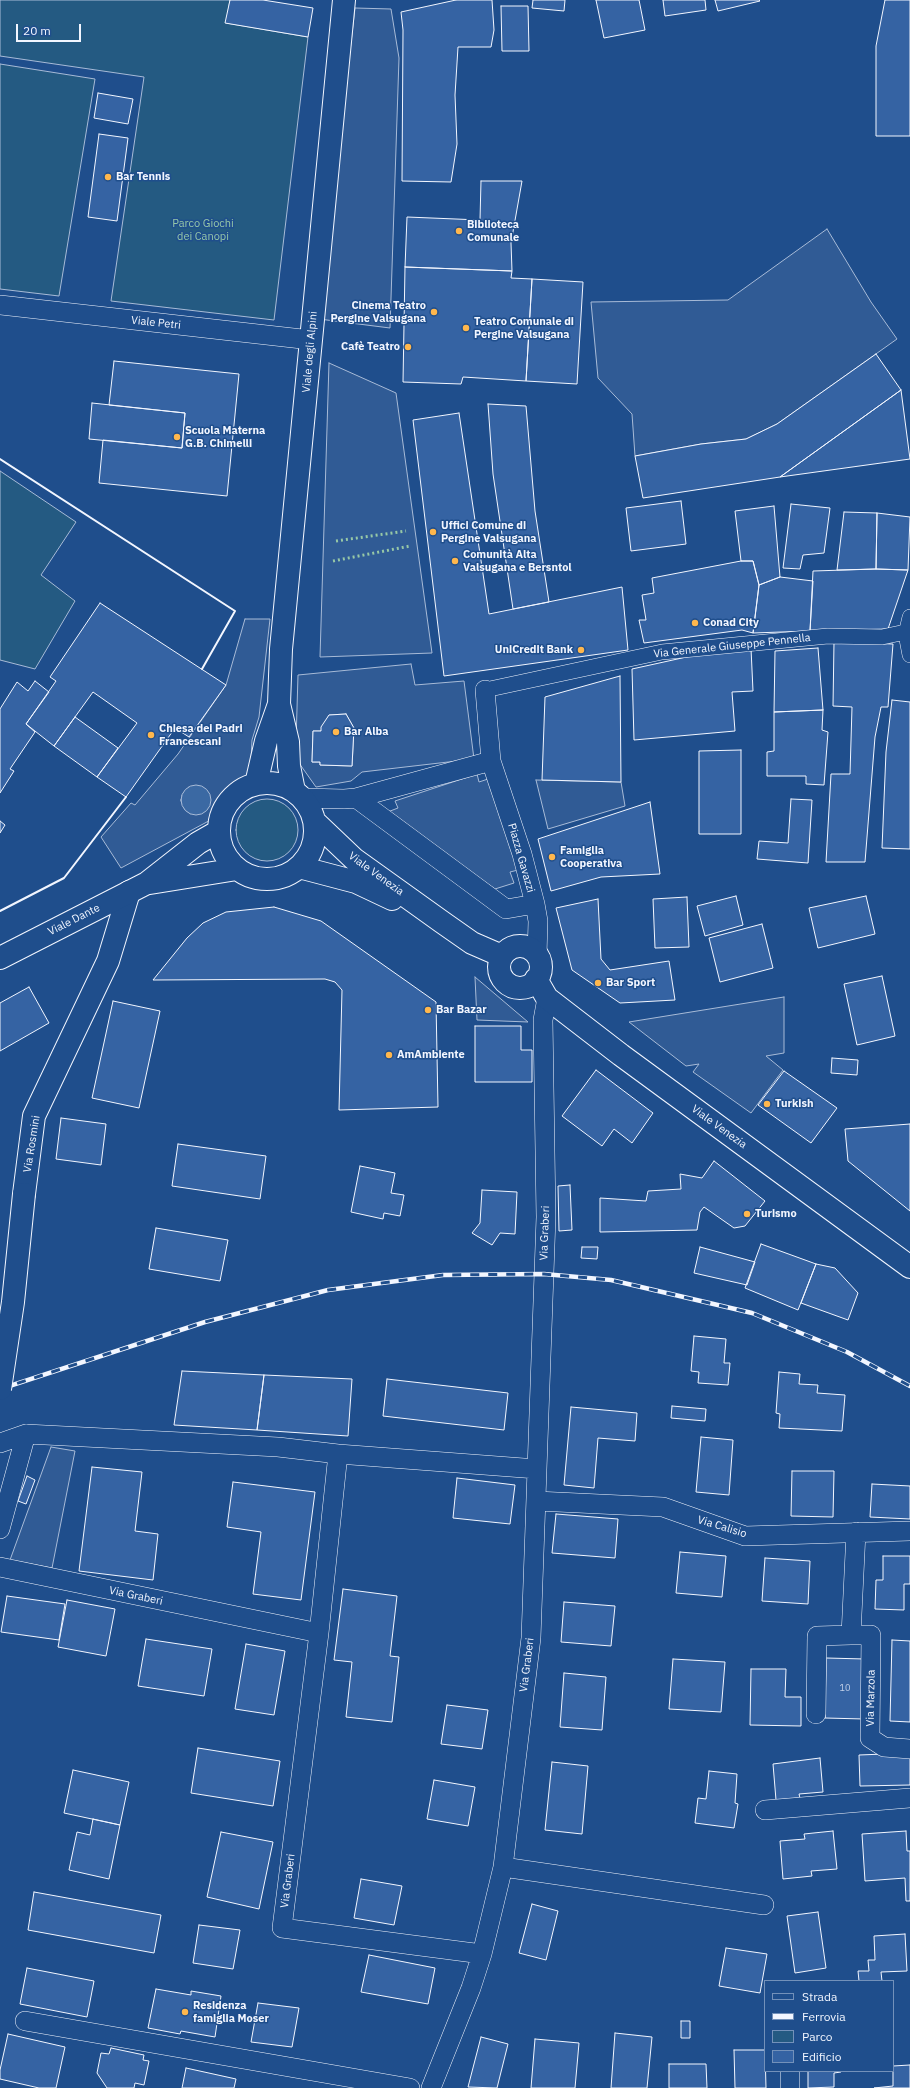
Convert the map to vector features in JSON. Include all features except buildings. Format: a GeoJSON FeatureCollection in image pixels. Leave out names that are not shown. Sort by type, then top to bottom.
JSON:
{"type":"FeatureCollection","features":[{"type":"Feature","properties":{"kind":"main road","name":"Viale degli Alpini"},"geometry":{"type":"LineString","coordinates":[[279,704],[281,649],[344,0]]}},
{"type":"Feature","properties":{"kind":"main road"},"geometry":{"type":"LineString","coordinates":[[256,784],[266,741],[279,704]]}},
{"type":"Feature","properties":{"kind":"main road"},"geometry":{"type":"LineString","coordinates":[[279,704],[288,742],[289,766],[298,794]]}},
{"type":"Feature","properties":{"kind":"main road"},"geometry":{"type":"LineString","coordinates":[[256,784],[279,784],[298,794],[310,808],[314,821],[315,838],[311,848],[299,867],[282,877],[272,879],[252,877],[238,869],[228,859],[222,848],[219,831],[221,818],[226,807],[235,795],[256,784]]}},
{"type":"Feature","properties":{"kind":"main road","name":"Viale Venezia"},"geometry":{"type":"LineString","coordinates":[[314,821],[354,859],[472,943],[502,956]]}},
{"type":"Feature","properties":{"kind":"main road","name":"Viale Dante"},"geometry":{"type":"LineString","coordinates":[[0,958],[138,888],[198,843],[219,831]]}},
{"type":"Feature","properties":{"kind":"main road","name":"Viale Venezia"},"geometry":{"type":"LineString","coordinates":[[299,867],[356,882],[442,922]]}},
{"type":"Feature","properties":{"kind":"main road","name":"Viale Dante"},"geometry":{"type":"LineString","coordinates":[[138,888],[238,869]]}},
{"type":"Feature","properties":{"kind":"main road","name":"Via Rosmini"},"geometry":{"type":"LineString","coordinates":[[0,1390],[13,1302],[34,1116],[108,961],[138,888]]}},
{"type":"Feature","properties":{"kind":"main road"},"geometry":{"type":"LineString","coordinates":[[520,946],[527,948],[537,956],[540,968],[536,980],[524,987],[511,986],[501,976],[499,969],[502,956],[513,947],[520,946]]}},
{"type":"Feature","properties":{"kind":"main road","name":"Viale Venezia"},"geometry":{"type":"LineString","coordinates":[[536,980],[547,998],[627,1060],[910,1267]]}},
{"type":"Feature","properties":{"kind":"street","name":"Viale Petri"},"geometry":{"type":"LineString","coordinates":[[0,305],[311,340]]}},
{"type":"Feature","properties":{"kind":"street"},"geometry":{"type":"LineString","coordinates":[[910,617],[908,632],[910,655]]}},
{"type":"Feature","properties":{"kind":"street","name":"Via Generale Giuseppe Pennella"},"geometry":{"type":"LineString","coordinates":[[485,690],[662,652],[828,636],[882,637],[908,632]]}},
{"type":"Feature","properties":{"kind":"street","name":"Piazza Gavazzi"},"geometry":{"type":"LineString","coordinates":[[485,690],[491,761],[522,854],[535,904],[538,921],[537,956]]}},
{"type":"Feature","properties":{"kind":"street"},"geometry":{"type":"LineString","coordinates":[[298,794],[344,799],[356,798],[491,761]]}},
{"type":"Feature","properties":{"kind":"street"},"geometry":{"type":"LineString","coordinates":[[356,798],[506,909],[535,904]]}},
{"type":"Feature","properties":{"kind":"street","name":"Via Graberi"},"geometry":{"type":"LineString","coordinates":[[431,2088],[471,1988],[482,1954],[503,1867],[531,1638],[546,1217],[543,1020],[547,998]]}},
{"type":"Feature","properties":{"kind":"street"},"geometry":{"type":"LineString","coordinates":[[0,1443],[26,1434],[278,1447],[338,1454],[537,1469]]}},
{"type":"Feature","properties":{"kind":"street"},"geometry":{"type":"LineString","coordinates":[[0,1529],[26,1434]]}},
{"type":"Feature","properties":{"kind":"street","name":"Via Graberi"},"geometry":{"type":"LineString","coordinates":[[338,1454],[319,1633],[282,1928],[482,1954]]}},
{"type":"Feature","properties":{"kind":"street","name":"Via Calisio"},"geometry":{"type":"LineString","coordinates":[[536,1501],[663,1508],[745,1536],[910,1531]]}},
{"type":"Feature","properties":{"kind":"street"},"geometry":{"type":"LineString","coordinates":[[851,1635],[856,1532]]}},
{"type":"Feature","properties":{"kind":"street","name":"Via Graberi"},"geometry":{"type":"LineString","coordinates":[[0,1567],[319,1633]]}},
{"type":"Feature","properties":{"kind":"street","name":"Via Marzola"},"geometry":{"type":"LineString","coordinates":[[816,1714],[817,1636],[871,1635],[870,1738],[884,1747],[910,1749]]}},
{"type":"Feature","properties":{"kind":"street"},"geometry":{"type":"LineString","coordinates":[[765,1810],[910,1798]]}},
{"type":"Feature","properties":{"kind":"street"},"geometry":{"type":"LineString","coordinates":[[503,1867],[764,1904]]}},
{"type":"Feature","properties":{"kind":"street"},"geometry":{"type":"LineString","coordinates":[[25,2021],[410,2088]]}},
{"type":"Feature","properties":{"kind":"street"},"geometry":{"type":"LineString","coordinates":[[790,2072],[790,2088]]}},
{"type":"Feature","properties":{"kind":"green space","name":"Parco Giochi dei Canopi"},"geometry":{"type":"Polygon","coordinates":[[[0,0],[230,0],[226,23],[308,37],[274,320],[111,301],[144,77],[0,56],[0,0]]]}},
{"type":"Feature","properties":{"kind":"green space"},"geometry":{"type":"Polygon","coordinates":[[[0,64],[95,79],[59,296],[0,289],[0,64]]]}},
{"type":"Feature","properties":{"kind":"green space"},"geometry":{"type":"Polygon","coordinates":[[[0,471],[76,522],[41,575],[75,601],[35,669],[0,660],[0,471]]]}},
{"type":"Feature","properties":{"kind":"green space"},"geometry":{"type":"Polygon","coordinates":[[[267,799],[279,801],[289,808],[296,818],[298,830],[296,842],[289,852],[279,859],[267,861],[255,859],[245,852],[238,842],[236,830],[238,818],[245,808],[255,801],[267,799]]]}},
{"type":"Feature","properties":{"kind":"shaded area"},"geometry":{"type":"Polygon","coordinates":[[[355,8],[391,9],[399,58],[390,328],[319,319],[355,8]]]}},
{"type":"Feature","properties":{"kind":"shaded area"},"geometry":{"type":"Polygon","coordinates":[[[827,229],[871,302],[897,339],[777,424],[746,439],[701,444],[635,456],[632,414],[598,378],[591,302],[728,300],[827,229]]]}},
{"type":"Feature","properties":{"kind":"shaded area"},"geometry":{"type":"Polygon","coordinates":[[[329,363],[396,393],[432,653],[320,657],[329,363]]]}},
{"type":"Feature","properties":{"kind":"shaded area"},"geometry":{"type":"Polygon","coordinates":[[[245,619],[270,619],[259,717],[252,740],[250,781],[230,798],[218,816],[121,868],[101,837],[131,803],[135,805],[178,754],[226,685],[245,619]],[[189,787],[182,795],[181,801],[185,810],[191,814],[189,787]]]}},
{"type":"Feature","properties":{"kind":"shaded area"},"geometry":{"type":"Polygon","coordinates":[[[411,664],[415,685],[464,681],[474,759],[362,772],[351,781],[316,787],[299,763],[296,742],[298,675],[411,664]],[[346,714],[329,715],[321,731],[313,731],[312,762],[320,762],[320,765],[352,766],[354,728],[346,714]]]}},
{"type":"Feature","properties":{"kind":"shaded area"},"geometry":{"type":"Polygon","coordinates":[[[477,774],[479,782],[488,779],[518,870],[510,872],[514,883],[495,889],[385,813],[398,808],[395,801],[477,774]]]}},
{"type":"Feature","properties":{"kind":"shaded area"},"geometry":{"type":"Polygon","coordinates":[[[536,780],[621,782],[625,806],[548,829],[536,780]]]}},
{"type":"Feature","properties":{"kind":"shaded area"},"geometry":{"type":"Polygon","coordinates":[[[196,785],[202,786],[210,794],[210,806],[202,814],[196,815],[190,814],[182,806],[181,800],[182,794],[190,786],[196,785]]]}},
{"type":"Feature","properties":{"kind":"shaded area"},"geometry":{"type":"Polygon","coordinates":[[[475,977],[528,1022],[477,1020],[475,977]]]}},
{"type":"Feature","properties":{"kind":"shaded area"},"geometry":{"type":"Polygon","coordinates":[[[784,997],[784,1053],[766,1056],[783,1070],[751,1113],[693,1072],[699,1064],[686,1066],[629,1022],[784,997]]]}},
{"type":"Feature","properties":{"kind":"shaded area"},"geometry":{"type":"Polygon","coordinates":[[[51,1447],[75,1451],[52,1568],[10,1560],[51,1447]]]}},
{"type":"Feature","properties":{"kind":"railway"},"geometry":{"type":"LineString","coordinates":[[0,1389],[205,1322],[328,1290],[443,1275],[544,1274],[611,1280],[752,1313],[847,1352],[910,1386]]}},
{"type":"Feature","properties":{"kind":"hedge"},"geometry":{"type":"LineString","coordinates":[[336,541],[406,531]]}},
{"type":"Feature","properties":{"kind":"hedge"},"geometry":{"type":"LineString","coordinates":[[333,561],[410,546]]}},
{"type":"Feature","properties":{"kind":"wall"},"geometry":{"type":"LineString","coordinates":[[0,459],[235,611],[202,669]]}},
{"type":"Feature","properties":{"kind":"wall"},"geometry":{"type":"LineString","coordinates":[[0,911],[64,878],[126,797]]}},
{"type":"Feature","properties":{"kind":"place","name":"Bar Tennis"},"geometry":{"type":"Point","coordinates":[108,177]}},
{"type":"Feature","properties":{"kind":"place","name":"Biblioteca Comunale"},"geometry":{"type":"Point","coordinates":[459,231]}},
{"type":"Feature","properties":{"kind":"place","name":"Cinema Teatro Pergine Valsugana"},"geometry":{"type":"Point","coordinates":[434,312]}},
{"type":"Feature","properties":{"kind":"place","name":"Teatro Comunale di Pergine Valsugana"},"geometry":{"type":"Point","coordinates":[466,328]}},
{"type":"Feature","properties":{"kind":"place","name":"Cafè Teatro"},"geometry":{"type":"Point","coordinates":[408,347]}},
{"type":"Feature","properties":{"kind":"place","name":"Scuola Materna G.B. Chimelli"},"geometry":{"type":"Point","coordinates":[177,437]}},
{"type":"Feature","properties":{"kind":"place","name":"Uffici Comune di Pergine Valsugana"},"geometry":{"type":"Point","coordinates":[433,532]}},
{"type":"Feature","properties":{"kind":"place","name":"Comunità Alta Valsugana e Bersntol"},"geometry":{"type":"Point","coordinates":[455,561]}},
{"type":"Feature","properties":{"kind":"place","name":"Conad City"},"geometry":{"type":"Point","coordinates":[695,623]}},
{"type":"Feature","properties":{"kind":"place","name":"UniCredit Bank"},"geometry":{"type":"Point","coordinates":[581,650]}},
{"type":"Feature","properties":{"kind":"place","name":"Bar Alba"},"geometry":{"type":"Point","coordinates":[336,732]}},
{"type":"Feature","properties":{"kind":"place","name":"Chiesa dei Padri Francescani"},"geometry":{"type":"Point","coordinates":[151,735]}},
{"type":"Feature","properties":{"kind":"place","name":"Famiglia Cooperativa"},"geometry":{"type":"Point","coordinates":[552,857]}},
{"type":"Feature","properties":{"kind":"place","name":"Bar Sport"},"geometry":{"type":"Point","coordinates":[598,983]}},
{"type":"Feature","properties":{"kind":"place","name":"Bar Bazar"},"geometry":{"type":"Point","coordinates":[428,1010]}},
{"type":"Feature","properties":{"kind":"place","name":"AmAmbiente"},"geometry":{"type":"Point","coordinates":[389,1055]}},
{"type":"Feature","properties":{"kind":"place","name":"Turkish"},"geometry":{"type":"Point","coordinates":[767,1104]}},
{"type":"Feature","properties":{"kind":"place","name":"Turismo"},"geometry":{"type":"Point","coordinates":[747,1214]}},
{"type":"Feature","properties":{"kind":"place","name":"Residenza famiglia Moser"},"geometry":{"type":"Point","coordinates":[185,2012]}}]}
